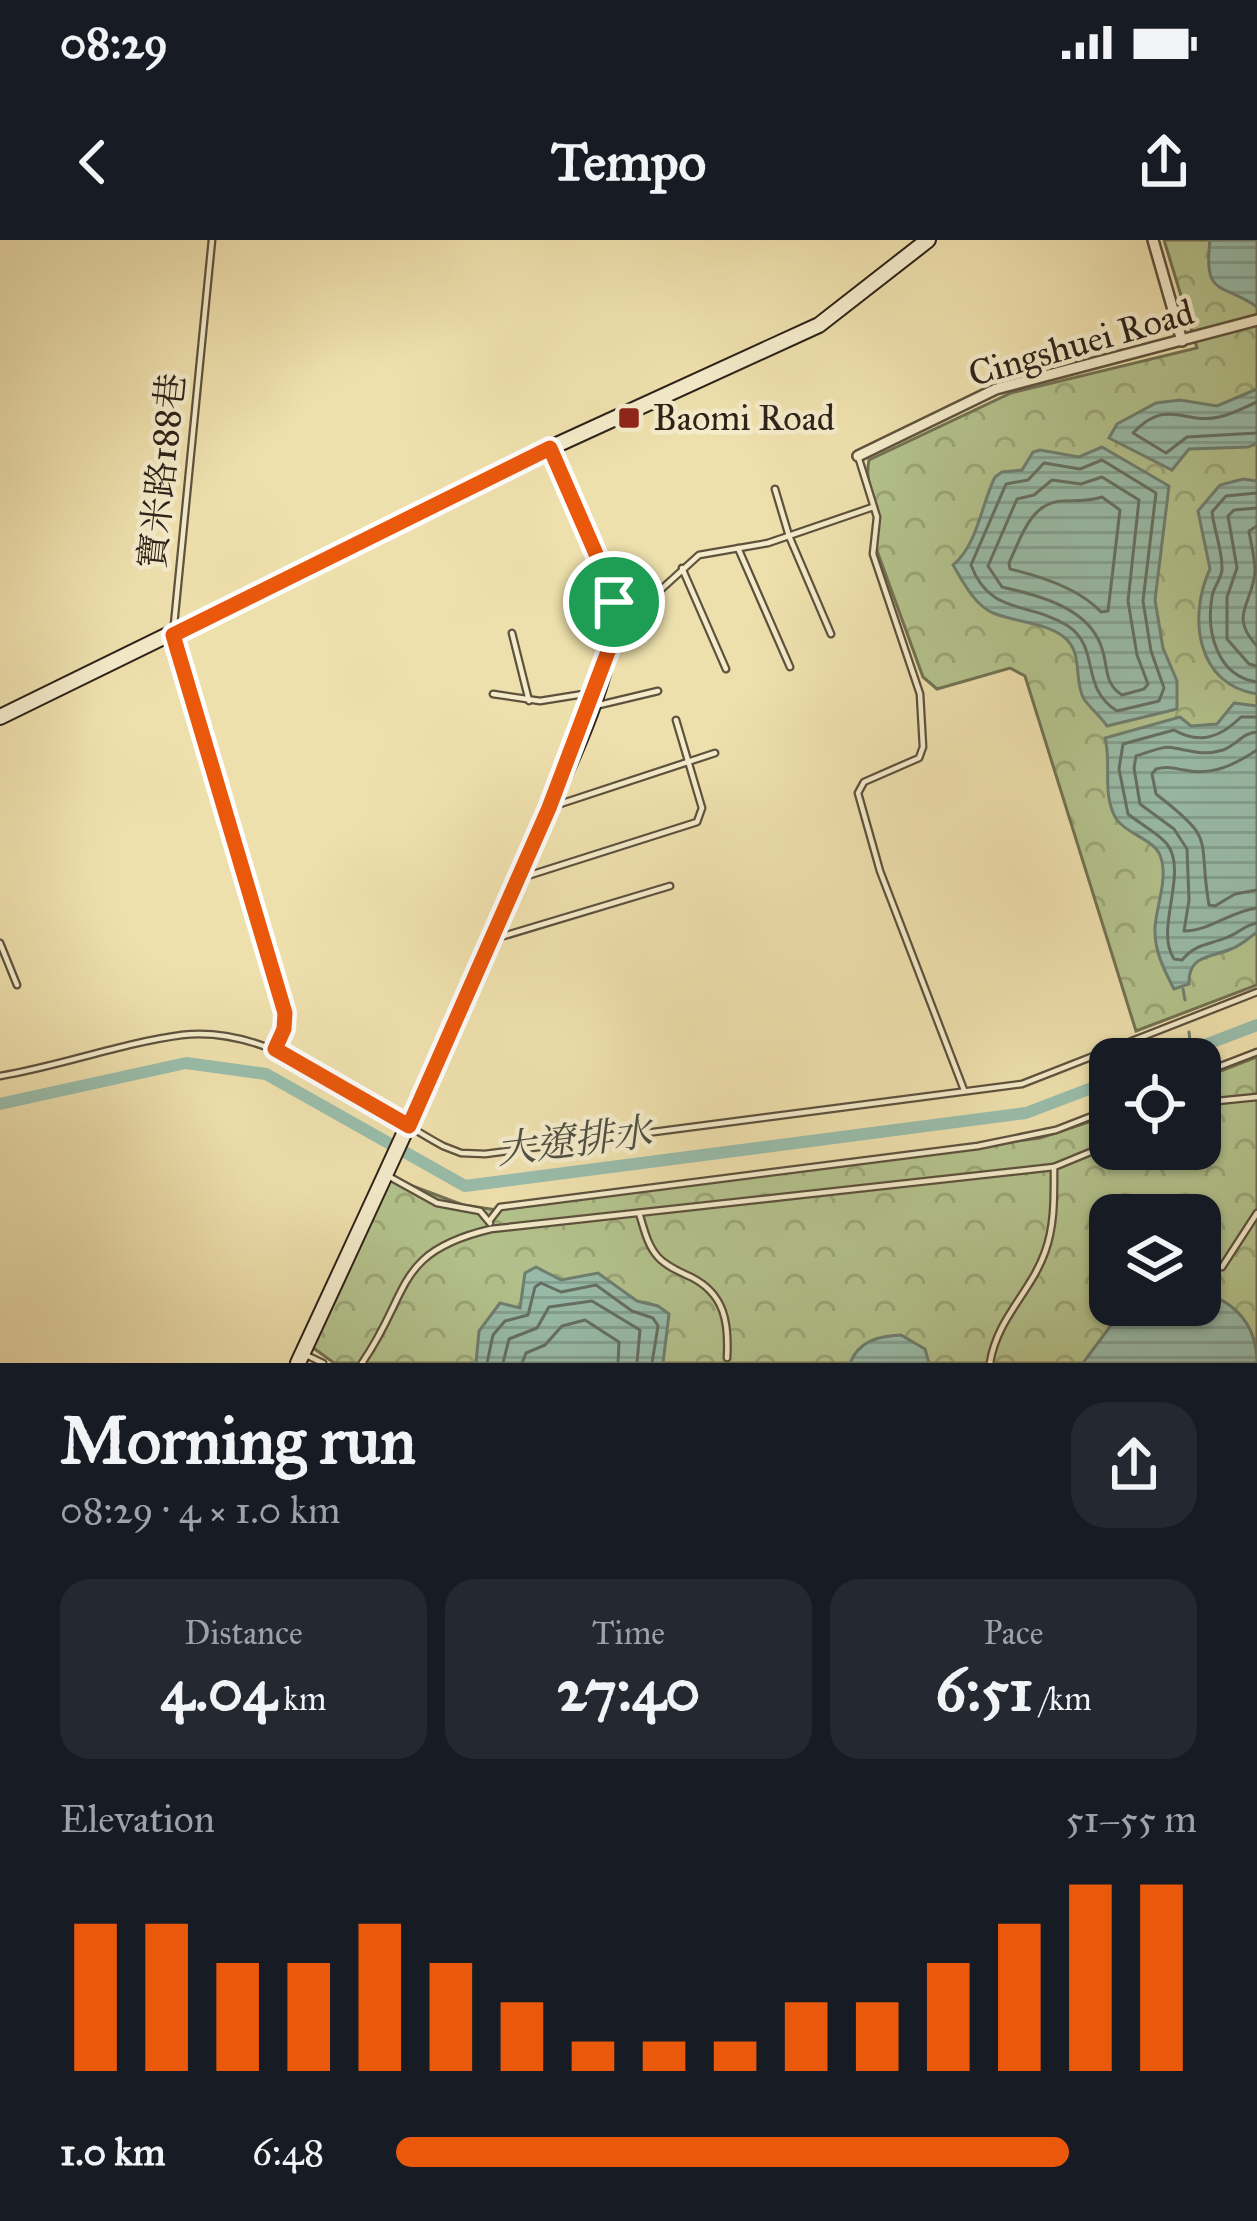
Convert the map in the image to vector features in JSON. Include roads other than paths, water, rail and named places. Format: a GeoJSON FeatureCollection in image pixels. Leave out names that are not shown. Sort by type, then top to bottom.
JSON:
{"type":"FeatureCollection","features":[{"type":"Feature","properties":{"kind":"street"},"geometry":{"type":"LineString","coordinates":[[0,717],[550,448],[819,325],[928,240]]}},
{"type":"Feature","properties":{"kind":"street"},"geometry":{"type":"LineString","coordinates":[[1154,240],[1182,341]]}},
{"type":"Feature","properties":{"kind":"street","name":"Cingshuei Road"},"geometry":{"type":"LineString","coordinates":[[858,455],[996,388],[1257,320]]}},
{"type":"Feature","properties":{"kind":"street"},"geometry":{"type":"LineString","coordinates":[[300,1358],[492,940],[593,700],[612,641],[614,602],[604,568],[550,448]]}},
{"type":"Feature","properties":{"kind":"lane","name":"寶米路188巷"},"geometry":{"type":"LineString","coordinates":[[212,240],[173,635],[285,1013],[275,1049]]}},
{"type":"Feature","properties":{"kind":"lane"},"geometry":{"type":"LineString","coordinates":[[858,455],[874,506],[873,554],[920,694],[923,747],[919,758],[864,782],[858,793],[914,967],[964,1091]]}},
{"type":"Feature","properties":{"kind":"lane"},"geometry":{"type":"LineString","coordinates":[[775,489],[789,536],[831,634]]}},
{"type":"Feature","properties":{"kind":"lane"},"geometry":{"type":"LineString","coordinates":[[614,602],[656,594],[699,555],[789,536],[874,506]]}},
{"type":"Feature","properties":{"kind":"lane"},"geometry":{"type":"LineString","coordinates":[[738,548],[790,667]]}},
{"type":"Feature","properties":{"kind":"lane"},"geometry":{"type":"LineString","coordinates":[[682,568],[726,669]]}},
{"type":"Feature","properties":{"kind":"lane"},"geometry":{"type":"LineString","coordinates":[[512,633],[529,701]]}},
{"type":"Feature","properties":{"kind":"lane"},"geometry":{"type":"LineString","coordinates":[[493,694],[529,701],[593,700],[658,691]]}},
{"type":"Feature","properties":{"kind":"lane"},"geometry":{"type":"LineString","coordinates":[[518,879],[697,822],[703,813],[676,720]]}},
{"type":"Feature","properties":{"kind":"lane"},"geometry":{"type":"LineString","coordinates":[[549,808],[715,753]]}},
{"type":"Feature","properties":{"kind":"lane"},"geometry":{"type":"LineString","coordinates":[[492,940],[670,886]]}},
{"type":"Feature","properties":{"kind":"lane"},"geometry":{"type":"LineString","coordinates":[[0,943],[17,985]]}},
{"type":"Feature","properties":{"kind":"lane"},"geometry":{"type":"LineString","coordinates":[[0,1076],[180,1036],[232,1036],[275,1049],[461,1154],[485,1154],[1022,1084],[1257,992]]}},
{"type":"Feature","properties":{"kind":"lane"},"geometry":{"type":"LineString","coordinates":[[1221,1066],[1257,1052]]}},
{"type":"Feature","properties":{"kind":"lane"},"geometry":{"type":"LineString","coordinates":[[1221,1100],[1257,1096]]}},
{"type":"Feature","properties":{"kind":"lane"},"geometry":{"type":"LineString","coordinates":[[490,1229],[490,1220],[500,1208],[978,1146],[1056,1130],[1089,1117]]}},
{"type":"Feature","properties":{"kind":"lane"},"geometry":{"type":"LineString","coordinates":[[362,1363],[386,1325],[406,1277],[420,1260],[439,1246],[490,1229],[1054,1167],[1089,1153]]}},
{"type":"Feature","properties":{"kind":"lane"},"geometry":{"type":"LineString","coordinates":[[990,1363],[999,1330],[1044,1256],[1052,1225],[1054,1167]]}},
{"type":"Feature","properties":{"kind":"lane"},"geometry":{"type":"LineString","coordinates":[[386,1172],[437,1204],[480,1210],[490,1220]]}},
{"type":"Feature","properties":{"kind":"lane"},"geometry":{"type":"LineString","coordinates":[[640,1213],[648,1241],[660,1260],[705,1284],[718,1301],[729,1323],[727,1358]]}},
{"type":"Feature","properties":{"kind":"lane"},"geometry":{"type":"LineString","coordinates":[[1222,1267],[1257,1213]]}},
{"type":"Feature","properties":{"kind":"lane"},"geometry":{"type":"LineString","coordinates":[[300,1358],[323,1363]]}},
{"type":"Feature","properties":{"kind":"water"},"geometry":{"type":"Polygon","coordinates":[[[1210,240],[1257,240],[1257,307],[1213,280],[1210,240]]]}},
{"type":"Feature","properties":{"kind":"water"},"geometry":{"type":"Polygon","coordinates":[[[1257,389],[1257,443],[1248,447],[1189,449],[1172,470],[1109,438],[1117,424],[1156,403],[1180,400],[1217,406],[1257,389]]]}},
{"type":"Feature","properties":{"kind":"water"},"geometry":{"type":"Polygon","coordinates":[[[1102,447],[1169,486],[1155,600],[1163,648],[1177,681],[1177,709],[1107,726],[1084,699],[1070,643],[1048,628],[986,609],[953,565],[974,535],[995,477],[1022,470],[1033,452],[1040,450],[1079,457],[1102,447]]]}},
{"type":"Feature","properties":{"kind":"water"},"geometry":{"type":"Polygon","coordinates":[[[1257,481],[1257,694],[1221,677],[1202,646],[1199,627],[1199,607],[1210,569],[1198,511],[1220,485],[1257,481]]]}},
{"type":"Feature","properties":{"kind":"water"},"geometry":{"type":"Polygon","coordinates":[[[1234,703],[1257,706],[1257,932],[1234,948],[1196,963],[1189,984],[1174,989],[1155,936],[1163,882],[1160,855],[1121,825],[1112,810],[1105,738],[1180,717],[1191,726],[1217,724],[1234,703]]]}},
{"type":"Feature","properties":{"kind":"water"},"geometry":{"type":"Polygon","coordinates":[[[536,1267],[561,1280],[598,1273],[637,1301],[669,1314],[663,1363],[476,1363],[479,1331],[500,1303],[520,1308],[525,1273],[536,1267]]]}},
{"type":"Feature","properties":{"kind":"water"},"geometry":{"type":"Polygon","coordinates":[[[1221,1300],[1248,1327],[1257,1363],[1083,1363],[1110,1326],[1221,1326],[1221,1300]]]}},
{"type":"Feature","properties":{"kind":"water"},"geometry":{"type":"Polygon","coordinates":[[[901,1335],[925,1349],[929,1363],[850,1363],[870,1341],[901,1335]]]}},
{"type":"Feature","properties":{"kind":"waterway"},"geometry":{"type":"LineString","coordinates":[[1183,989],[1185,1000]]}},
{"type":"Feature","properties":{"kind":"waterway","name":"大遼排水"},"geometry":{"type":"LineString","coordinates":[[1221,1039],[1257,1025]]}},
{"type":"Feature","properties":{"kind":"waterway"},"geometry":{"type":"LineString","coordinates":[[1189,1032],[1190,1038]]}},
{"type":"Feature","properties":{"kind":"waterway","name":"大遼排水"},"geometry":{"type":"LineString","coordinates":[[0,1104],[186,1063],[266,1074],[465,1186],[1026,1113],[1089,1089]]}},
{"type":"Feature","properties":{"kind":"place","name":"Baomi Road"},"geometry":{"type":"Point","coordinates":[629,418]}}]}
